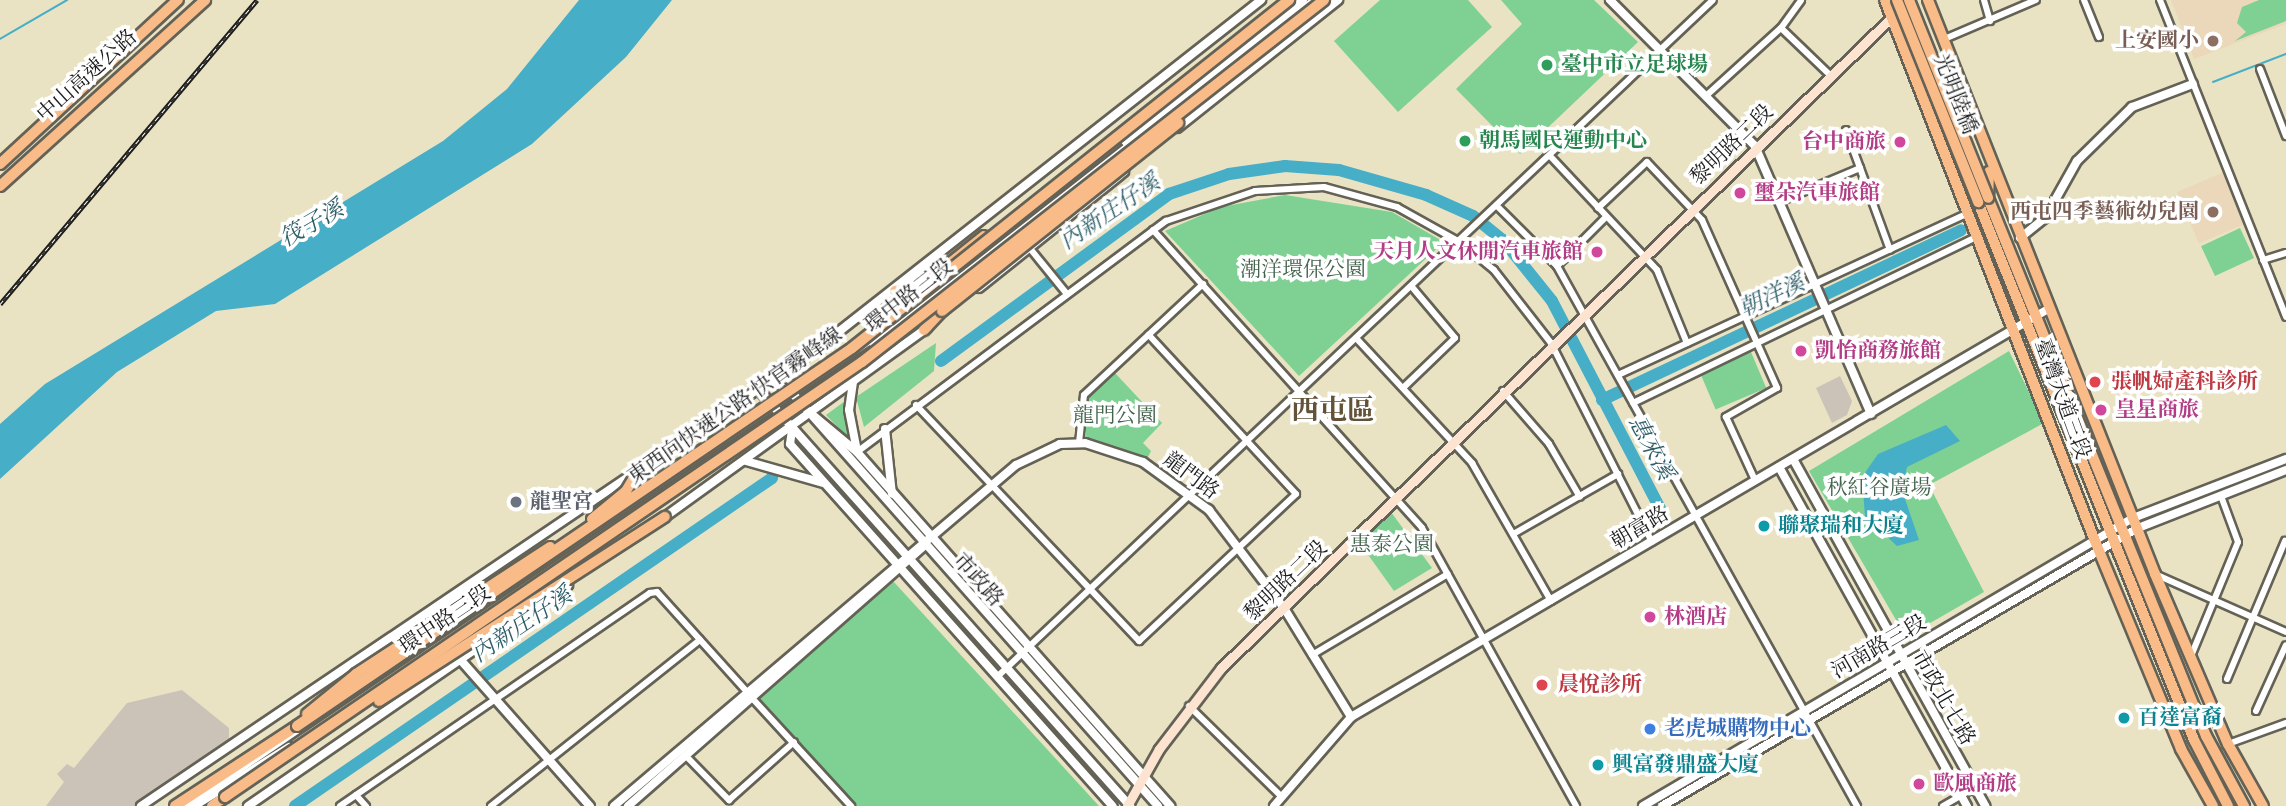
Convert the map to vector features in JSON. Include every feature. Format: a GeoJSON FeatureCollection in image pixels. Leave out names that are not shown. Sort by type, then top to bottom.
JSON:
{"type":"FeatureCollection","features":[{"type":"Feature","properties":{"kind":"highway","name":"中山高速公路"},"geometry":{"type":"LineString","coordinates":[[0,164],[178,0]]}},
{"type":"Feature","properties":{"kind":"highway","name":"中山高速公路"},"geometry":{"type":"LineString","coordinates":[[0,186],[205,0]]}},
{"type":"Feature","properties":{"kind":"highway","name":"東西向快速公路 快官霧峰線"},"geometry":{"type":"LineString","coordinates":[[175,806],[852,348],[1233,49],[1289,0]]}},
{"type":"Feature","properties":{"kind":"highway","name":"東西向快速公路 快官霧峰線"},"geometry":{"type":"LineString","coordinates":[[212,806],[831,385],[1324,0]]}},
{"type":"Feature","properties":{"kind":"highway"},"geometry":{"type":"LineString","coordinates":[[895,291],[919,288],[1121,128],[1233,49]]}},
{"type":"Feature","properties":{"kind":"highway"},"geometry":{"type":"LineString","coordinates":[[924,330],[942,311],[1209,98],[1239,66]]}},
{"type":"Feature","properties":{"kind":"highway"},"geometry":{"type":"LineString","coordinates":[[297,726],[356,674],[597,516],[626,491],[640,468]]}},
{"type":"Feature","properties":{"kind":"highway"},"geometry":{"type":"LineString","coordinates":[[225,797],[665,517]]}},
{"type":"Feature","properties":{"kind":"main road","name":"臺灣大道三段"},"geometry":{"type":"LineString","coordinates":[[1885,0],[1980,235],[2095,541],[2181,749],[2213,806]]}},
{"type":"Feature","properties":{"kind":"main road","name":"光明陸橋"},"geometry":{"type":"LineString","coordinates":[[1897,0],[1983,200]]}},
{"type":"Feature","properties":{"kind":"main road","name":"黎明路二段"},"geometry":{"type":"LineString","coordinates":[[1128,805],[1140,780],[1189,706],[1284,608],[1581,314],[1910,0]]}},
{"type":"Feature","properties":{"kind":"main road","name":"光明陸橋"},"geometry":{"type":"LineString","coordinates":[[1910,0],[1983,200]]}},
{"type":"Feature","properties":{"kind":"main road","name":"臺灣大道三段"},"geometry":{"type":"LineString","coordinates":[[1928,0],[1989,168],[2020,238],[2155,574],[2228,744],[2263,806]]}},
{"type":"Feature","properties":{"kind":"main road","name":"臺灣大道三段"},"geometry":{"type":"LineString","coordinates":[[1989,168],[1983,200],[2110,532],[2194,740],[2228,806]]}},
{"type":"Feature","properties":{"kind":"main road","name":"臺灣大道三段"},"geometry":{"type":"LineString","coordinates":[[1983,200],[2038,315],[2124,537],[2206,736],[2244,806]]}},
{"type":"Feature","properties":{"kind":"street","name":"環中路三段"},"geometry":{"type":"LineString","coordinates":[[141,806],[427,607],[758,389],[895,291],[1261,0]]}},
{"type":"Feature","properties":{"kind":"street","name":"環中路三段"},"geometry":{"type":"LineString","coordinates":[[194,806],[777,412],[910,312],[1303,0]]}},
{"type":"Feature","properties":{"kind":"street","name":"環中路三段"},"geometry":{"type":"LineString","coordinates":[[796,398],[1106,163],[1315,0]]}},
{"type":"Feature","properties":{"kind":"street","name":"環中路三段"},"geometry":{"type":"LineString","coordinates":[[248,806],[464,664],[665,517],[792,430],[1032,251],[1117,178],[1338,0]]}},
{"type":"Feature","properties":{"kind":"street"},"geometry":{"type":"LineString","coordinates":[[1610,0],[1707,94],[1755,146],[1871,414]]}},
{"type":"Feature","properties":{"kind":"street"},"geometry":{"type":"LineString","coordinates":[[997,677],[1089,593],[1713,0]]}},
{"type":"Feature","properties":{"kind":"street"},"geometry":{"type":"LineString","coordinates":[[1707,94],[1781,28],[1801,0]]}},
{"type":"Feature","properties":{"kind":"street"},"geometry":{"type":"LineString","coordinates":[[1984,0],[1990,21]]}},
{"type":"Feature","properties":{"kind":"street"},"geometry":{"type":"LineString","coordinates":[[1942,40],[1990,21],[2023,3],[2036,0]]}},
{"type":"Feature","properties":{"kind":"street"},"geometry":{"type":"LineString","coordinates":[[2084,0],[2099,37]]}},
{"type":"Feature","properties":{"kind":"street"},"geometry":{"type":"LineString","coordinates":[[2160,0],[2286,317]]}},
{"type":"Feature","properties":{"kind":"street"},"geometry":{"type":"LineString","coordinates":[[1781,28],[1830,75]]}},
{"type":"Feature","properties":{"kind":"street"},"geometry":{"type":"LineString","coordinates":[[2260,69],[2286,136]]}},
{"type":"Feature","properties":{"kind":"street"},"geometry":{"type":"LineString","coordinates":[[2020,238],[2045,218],[2077,161],[2132,107],[2193,84]]}},
{"type":"Feature","properties":{"kind":"street"},"geometry":{"type":"LineString","coordinates":[[1846,130],[1890,250]]}},
{"type":"Feature","properties":{"kind":"street"},"geometry":{"type":"LineString","coordinates":[[1550,157],[1657,270],[1687,343]]}},
{"type":"Feature","properties":{"kind":"street"},"geometry":{"type":"LineString","coordinates":[[1598,208],[1647,162],[1693,206],[1777,388],[1726,417],[1755,480]]}},
{"type":"Feature","properties":{"kind":"street"},"geometry":{"type":"LineString","coordinates":[[1106,163],[1117,178]]}},
{"type":"Feature","properties":{"kind":"street"},"geometry":{"type":"LineString","coordinates":[[1779,202],[1860,168]]}},
{"type":"Feature","properties":{"kind":"street"},"geometry":{"type":"LineString","coordinates":[[857,452],[916,405],[1153,230],[1236,195],[1294,186],[1367,197],[1460,242],[1494,270],[1553,342],[1652,542]]}},
{"type":"Feature","properties":{"kind":"street"},"geometry":{"type":"LineString","coordinates":[[1497,206],[1557,266],[1581,314],[1632,400],[1857,806]]}},
{"type":"Feature","properties":{"kind":"street"},"geometry":{"type":"LineString","coordinates":[[1619,377],[1970,213]]}},
{"type":"Feature","properties":{"kind":"street"},"geometry":{"type":"LineString","coordinates":[[1557,266],[1606,217]]}},
{"type":"Feature","properties":{"kind":"street"},"geometry":{"type":"LineString","coordinates":[[1153,230],[1397,496],[1448,573],[1576,806]]}},
{"type":"Feature","properties":{"kind":"street"},"geometry":{"type":"LineString","coordinates":[[1632,400],[1980,235]]}},
{"type":"Feature","properties":{"kind":"street"},"geometry":{"type":"LineString","coordinates":[[1032,251],[1067,294]]}},
{"type":"Feature","properties":{"kind":"street"},"geometry":{"type":"LineString","coordinates":[[2263,260],[2286,253]]}},
{"type":"Feature","properties":{"kind":"street"},"geometry":{"type":"LineString","coordinates":[[1079,443],[1084,395],[1203,284]]}},
{"type":"Feature","properties":{"kind":"street"},"geometry":{"type":"LineString","coordinates":[[1403,388],[1455,338],[1412,287]]}},
{"type":"Feature","properties":{"kind":"street","name":"朝富路"},"geometry":{"type":"LineString","coordinates":[[1274,806],[1351,717],[2048,309]]}},
{"type":"Feature","properties":{"kind":"street"},"geometry":{"type":"LineString","coordinates":[[916,405],[1089,593],[1139,640],[1240,550],[1296,494],[1149,335]]}},
{"type":"Feature","properties":{"kind":"street"},"geometry":{"type":"LineString","coordinates":[[1356,338],[1453,440],[1515,533],[1551,601]]}},
{"type":"Feature","properties":{"kind":"street","name":"市政路"},"geometry":{"type":"LineString","coordinates":[[771,379],[796,398],[922,545],[1021,654],[1140,780],[1170,806]]}},
{"type":"Feature","properties":{"kind":"street"},"geometry":{"type":"LineString","coordinates":[[853,382],[849,410],[863,474]]}},
{"type":"Feature","properties":{"kind":"street","name":"市政路"},"geometry":{"type":"LineString","coordinates":[[758,389],[1128,805]]}},
{"type":"Feature","properties":{"kind":"street"},"geometry":{"type":"LineString","coordinates":[[1503,391],[1549,444],[1580,497]]}},
{"type":"Feature","properties":{"kind":"street","name":"市政路"},"geometry":{"type":"LineString","coordinates":[[811,415],[857,452],[893,497],[931,536],[1028,648],[1140,780],[1158,806]]}},
{"type":"Feature","properties":{"kind":"street"},"geometry":{"type":"LineString","coordinates":[[885,429],[893,497]]}},
{"type":"Feature","properties":{"kind":"street","name":"市政路"},"geometry":{"type":"LineString","coordinates":[[792,430],[790,444],[1113,806]]}},
{"type":"Feature","properties":{"kind":"street","name":"龍門路"},"geometry":{"type":"LineString","coordinates":[[749,694],[992,485],[1037,452],[1079,443],[1143,462],[1191,495],[1240,550],[1284,608],[1351,717]]}},
{"type":"Feature","properties":{"kind":"street","name":"河南路三段"},"geometry":{"type":"LineString","coordinates":[[1643,806],[1889,667],[1899,656],[2133,517],[2286,458]]}},
{"type":"Feature","properties":{"kind":"street","name":"市政北七路"},"geometry":{"type":"LineString","coordinates":[[1793,459],[1899,656],[1985,806]]}},
{"type":"Feature","properties":{"kind":"street"},"geometry":{"type":"LineString","coordinates":[[746,461],[825,484]]}},
{"type":"Feature","properties":{"kind":"street","name":"市政北七路"},"geometry":{"type":"LineString","coordinates":[[1779,467],[1968,806]]}},
{"type":"Feature","properties":{"kind":"street","name":"河南路三段"},"geometry":{"type":"LineString","coordinates":[[1889,667],[1904,664],[2138,528],[2286,470]]}},
{"type":"Feature","properties":{"kind":"street"},"geometry":{"type":"LineString","coordinates":[[1515,533],[1618,474]]}},
{"type":"Feature","properties":{"kind":"street"},"geometry":{"type":"LineString","coordinates":[[2191,656],[2238,542],[2221,496]]}},
{"type":"Feature","properties":{"kind":"street"},"geometry":{"type":"LineString","coordinates":[[2227,679],[2285,541]]}},
{"type":"Feature","properties":{"kind":"street"},"geometry":{"type":"LineString","coordinates":[[1312,654],[1448,573]]}},
{"type":"Feature","properties":{"kind":"street"},"geometry":{"type":"LineString","coordinates":[[2155,574],[2286,632]]}},
{"type":"Feature","properties":{"kind":"street"},"geometry":{"type":"LineString","coordinates":[[340,806],[491,699],[657,592],[852,806]]}},
{"type":"Feature","properties":{"kind":"street"},"geometry":{"type":"LineString","coordinates":[[427,607],[444,638],[483,691],[590,806]]}},
{"type":"Feature","properties":{"kind":"street","name":"環中路三段"},"geometry":{"type":"LineString","coordinates":[[185,806],[444,638]]}},
{"type":"Feature","properties":{"kind":"street"},"geometry":{"type":"LineString","coordinates":[[491,806],[700,640]]}},
{"type":"Feature","properties":{"kind":"street"},"geometry":{"type":"LineString","coordinates":[[2256,711],[2286,645]]}},
{"type":"Feature","properties":{"kind":"street"},"geometry":{"type":"LineString","coordinates":[[628,806],[687,756],[749,694]]}},
{"type":"Feature","properties":{"kind":"street"},"geometry":{"type":"LineString","coordinates":[[614,806],[749,694]]}},
{"type":"Feature","properties":{"kind":"street"},"geometry":{"type":"LineString","coordinates":[[1189,706],[1281,796]]}},
{"type":"Feature","properties":{"kind":"street","name":"河南路三段"},"geometry":{"type":"LineString","coordinates":[[1662,806],[1807,715]]}},
{"type":"Feature","properties":{"kind":"street"},"geometry":{"type":"LineString","coordinates":[[2228,744],[2286,723]]}},
{"type":"Feature","properties":{"kind":"street"},"geometry":{"type":"LineString","coordinates":[[687,756],[729,800],[794,743]]}},
{"type":"Feature","properties":{"kind":"street"},"geometry":{"type":"LineString","coordinates":[[1943,806],[1975,788]]}},
{"type":"Feature","properties":{"kind":"street"},"geometry":{"type":"LineString","coordinates":[[356,795],[366,806]]}},
{"type":"Feature","properties":{"kind":"shaded area","name":"上安國小"},"geometry":{"type":"Polygon","coordinates":[[[2171,0],[2286,0],[2286,24],[2194,59],[2171,0]]]}},
{"type":"Feature","properties":{"kind":"shaded area","name":"西屯四季藝術幼兒園"},"geometry":{"type":"Polygon","coordinates":[[[2224,172],[2246,224],[2199,243],[2177,192],[2224,172]]]}},
{"type":"Feature","properties":{"kind":"shaded area"},"geometry":{"type":"Polygon","coordinates":[[[1840,376],[1852,401],[1847,415],[1832,423],[1816,388],[1840,376]]]}},
{"type":"Feature","properties":{"kind":"shaded area"},"geometry":{"type":"Polygon","coordinates":[[[182,690],[229,728],[229,742],[141,806],[46,806],[64,782],[57,774],[67,764],[74,768],[127,703],[182,690]]]}},
{"type":"Feature","properties":{"kind":"green space"},"geometry":{"type":"Polygon","coordinates":[[[1380,0],[1468,0],[1492,27],[1398,112],[1334,41],[1380,0]]]}},
{"type":"Feature","properties":{"kind":"green space","name":"臺中市立足球場"},"geometry":{"type":"Polygon","coordinates":[[[1501,0],[1594,0],[1638,42],[1520,154],[1456,89],[1522,24],[1501,0]]]}},
{"type":"Feature","properties":{"kind":"green space"},"geometry":{"type":"Polygon","coordinates":[[[2259,0],[2286,0],[2286,21],[2235,41],[2246,32],[2237,23],[2242,7],[2259,0]]]}},
{"type":"Feature","properties":{"kind":"green space","name":"潮洋環保公園"},"geometry":{"type":"Polygon","coordinates":[[[1285,195],[1392,212],[1444,242],[1299,376],[1165,231],[1221,207],[1285,195]]]}},
{"type":"Feature","properties":{"kind":"green space"},"geometry":{"type":"Polygon","coordinates":[[[2240,228],[2254,258],[2215,276],[2201,246],[2240,228]]]}},
{"type":"Feature","properties":{"kind":"green space"},"geometry":{"type":"Polygon","coordinates":[[[936,343],[934,371],[864,427],[856,397],[936,343]]]}},
{"type":"Feature","properties":{"kind":"green space","name":"秋紅谷廣場"},"geometry":{"type":"Polygon","coordinates":[[[2009,351],[2044,423],[1929,485],[1984,592],[1906,637],[1809,471],[2009,351]]]}},
{"type":"Feature","properties":{"kind":"green space"},"geometry":{"type":"Polygon","coordinates":[[[1751,352],[1766,388],[1716,409],[1700,373],[1751,352]]]}},
{"type":"Feature","properties":{"kind":"green space","name":"龍門公園"},"geometry":{"type":"Polygon","coordinates":[[[1115,373],[1162,423],[1143,443],[1151,451],[1147,459],[1085,438],[1087,396],[1115,373]]]}},
{"type":"Feature","properties":{"kind":"green space"},"geometry":{"type":"Polygon","coordinates":[[[845,401],[847,427],[852,442],[826,415],[845,401]]]}},
{"type":"Feature","properties":{"kind":"green space","name":"惠泰公園"},"geometry":{"type":"Polygon","coordinates":[[[1391,512],[1432,568],[1394,591],[1359,542],[1391,512]]]}},
{"type":"Feature","properties":{"kind":"green space"},"geometry":{"type":"Polygon","coordinates":[[[893,581],[1099,806],[856,806],[758,696],[893,581]]]}},
{"type":"Feature","properties":{"kind":"water","name":"筏子溪"},"geometry":{"type":"Polygon","coordinates":[[[579,0],[672,0],[626,57],[532,144],[275,304],[216,311],[117,372],[0,479],[0,424],[45,384],[443,141],[507,89],[579,0]]]}},
{"type":"Feature","properties":{"kind":"water"},"geometry":{"type":"Polygon","coordinates":[[[1946,425],[1960,441],[1907,467],[1902,490],[1919,540],[1897,546],[1865,516],[1862,477],[1878,454],[1946,425]]]}},
{"type":"Feature","properties":{"kind":"waterway"},"geometry":{"type":"LineString","coordinates":[[0,39],[67,0]]}},
{"type":"Feature","properties":{"kind":"waterway"},"geometry":{"type":"LineString","coordinates":[[2213,82],[2286,54]]}},
{"type":"Feature","properties":{"kind":"waterway","name":"內新庄仔溪"},"geometry":{"type":"LineString","coordinates":[[941,361],[1169,194],[1229,174],[1285,166],[1339,170],[1426,195],[1473,216],[1503,240],[1552,301],[1664,516]]}},
{"type":"Feature","properties":{"kind":"waterway","name":"朝洋溪"},"geometry":{"type":"LineString","coordinates":[[1602,400],[1961,230]]}},
{"type":"Feature","properties":{"kind":"waterway","name":"內新庄仔溪"},"geometry":{"type":"LineString","coordinates":[[295,806],[772,478]]}},
{"type":"Feature","properties":{"kind":"railway"},"geometry":{"type":"LineString","coordinates":[[0,304],[257,0]]}},
{"type":"Feature","properties":{"kind":"place","name":"上安國小"},"geometry":{"type":"Point","coordinates":[2213,41]}},
{"type":"Feature","properties":{"kind":"place","name":"臺中市立足球場"},"geometry":{"type":"Point","coordinates":[1547,65]}},
{"type":"Feature","properties":{"kind":"place","name":"朝馬國民運動中心"},"geometry":{"type":"Point","coordinates":[1465,141]}},
{"type":"Feature","properties":{"kind":"place","name":"台中商旅"},"geometry":{"type":"Point","coordinates":[1900,142]}},
{"type":"Feature","properties":{"kind":"place","name":"璽朵汽車旅館"},"geometry":{"type":"Point","coordinates":[1740,193]}},
{"type":"Feature","properties":{"kind":"place","name":"西屯四季藝術幼兒園"},"geometry":{"type":"Point","coordinates":[2213,212]}},
{"type":"Feature","properties":{"kind":"place","name":"天月人文休閒汽車旅館"},"geometry":{"type":"Point","coordinates":[1597,252]}},
{"type":"Feature","properties":{"kind":"place","name":"凱怡商務旅館"},"geometry":{"type":"Point","coordinates":[1801,351]}},
{"type":"Feature","properties":{"kind":"place","name":"張帆婦產科診所"},"geometry":{"type":"Point","coordinates":[2095,382]}},
{"type":"Feature","properties":{"kind":"place","name":"皇星商旅"},"geometry":{"type":"Point","coordinates":[2101,410]}},
{"type":"Feature","properties":{"kind":"place","name":"龍聖宮"},"geometry":{"type":"Point","coordinates":[516,502]}},
{"type":"Feature","properties":{"kind":"place","name":"聯聚瑞和大廈"},"geometry":{"type":"Point","coordinates":[1764,526]}},
{"type":"Feature","properties":{"kind":"place","name":"林酒店"},"geometry":{"type":"Point","coordinates":[1650,617]}},
{"type":"Feature","properties":{"kind":"place","name":"晨悅診所"},"geometry":{"type":"Point","coordinates":[1542,685]}},
{"type":"Feature","properties":{"kind":"place","name":"百達富裔"},"geometry":{"type":"Point","coordinates":[2124,718]}},
{"type":"Feature","properties":{"kind":"place","name":"老虎城購物中心"},"geometry":{"type":"Point","coordinates":[1650,729]}},
{"type":"Feature","properties":{"kind":"place","name":"興富發鼎盛大廈"},"geometry":{"type":"Point","coordinates":[1598,765]}},
{"type":"Feature","properties":{"kind":"place","name":"歐風商旅"},"geometry":{"type":"Point","coordinates":[1919,784]}},
{"type":"Feature","properties":{"kind":"district","name":"西屯區"},"geometry":{"type":"Point","coordinates":[1333,411]}},
{"type":"Feature","properties":{"kind":"water label","name":"惠來溪"},"geometry":{"type":"Point","coordinates":[1651,448]}}]}
